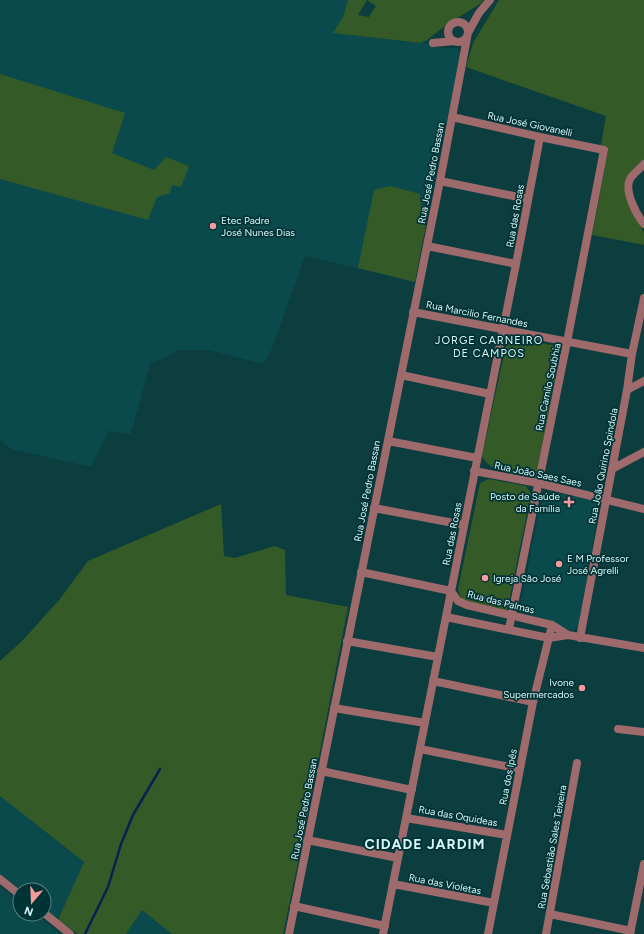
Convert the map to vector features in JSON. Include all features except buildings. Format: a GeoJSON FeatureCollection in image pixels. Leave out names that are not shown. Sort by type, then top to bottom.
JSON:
{"type":"FeatureCollection","features":[{"type":"Feature","properties":{"kind":"street"},"geometry":{"type":"LineString","coordinates":[[479,13],[463,23],[456,22],[452,24],[433,43],[463,38],[479,13],[490,0]]}},
{"type":"Feature","properties":{"kind":"street"},"geometry":{"type":"LineString","coordinates":[[463,23],[466,25],[463,38]]}},
{"type":"Feature","properties":{"kind":"street"},"geometry":{"type":"LineString","coordinates":[[448,29],[449,36],[463,38]]}},
{"type":"Feature","properties":{"kind":"street","name":"Rua José Pedro Bassan"},"geometry":{"type":"LineString","coordinates":[[288,934],[440,181],[464,51],[463,38]]}},
{"type":"Feature","properties":{"kind":"street","name":"Rua José Giovanelli"},"geometry":{"type":"LineString","coordinates":[[452,118],[604,150]]}},
{"type":"Feature","properties":{"kind":"street","name":"Rua das Rosas"},"geometry":{"type":"LineString","coordinates":[[384,930],[540,137]]}},
{"type":"Feature","properties":{"kind":"street","name":"Rua Camilo Soubhia"},"geometry":{"type":"LineString","coordinates":[[509,629],[604,150]]}},
{"type":"Feature","properties":{"kind":"street"},"geometry":{"type":"LineString","coordinates":[[644,164],[630,179],[628,192],[640,219],[644,224]]}},
{"type":"Feature","properties":{"kind":"street"},"geometry":{"type":"LineString","coordinates":[[440,181],[528,199]]}},
{"type":"Feature","properties":{"kind":"street"},"geometry":{"type":"LineString","coordinates":[[427,246],[516,264]]}},
{"type":"Feature","properties":{"kind":"street","name":"Rua João Quirino Spindola"},"geometry":{"type":"LineString","coordinates":[[580,638],[607,500],[632,354],[643,309],[644,298]]}},
{"type":"Feature","properties":{"kind":"street","name":"Rua Marcilio Fernandes"},"geometry":{"type":"LineString","coordinates":[[413,312],[632,354]]}},
{"type":"Feature","properties":{"kind":"street"},"geometry":{"type":"LineString","coordinates":[[401,375],[490,394]]}},
{"type":"Feature","properties":{"kind":"street"},"geometry":{"type":"LineString","coordinates":[[627,390],[644,381]]}},
{"type":"Feature","properties":{"kind":"street"},"geometry":{"type":"LineString","coordinates":[[388,441],[477,458]]}},
{"type":"Feature","properties":{"kind":"street"},"geometry":{"type":"LineString","coordinates":[[612,469],[644,452]]}},
{"type":"Feature","properties":{"kind":"street","name":"Rua João Saes Saes"},"geometry":{"type":"LineString","coordinates":[[474,471],[538,483],[644,509]]}},
{"type":"Feature","properties":{"kind":"street"},"geometry":{"type":"LineString","coordinates":[[374,508],[464,525]]}},
{"type":"Feature","properties":{"kind":"street"},"geometry":{"type":"LineString","coordinates":[[361,572],[451,591]]}},
{"type":"Feature","properties":{"kind":"street","name":"Rua das Palmas"},"geometry":{"type":"LineString","coordinates":[[451,591],[458,601],[467,605],[552,625],[568,635]]}},
{"type":"Feature","properties":{"kind":"street"},"geometry":{"type":"LineString","coordinates":[[446,617],[549,638],[568,635],[644,648]]}},
{"type":"Feature","properties":{"kind":"street","name":"Rua dos Ipês"},"geometry":{"type":"LineString","coordinates":[[488,934],[520,769],[552,625]]}},
{"type":"Feature","properties":{"kind":"street"},"geometry":{"type":"LineString","coordinates":[[347,641],[438,657]]}},
{"type":"Feature","properties":{"kind":"street"},"geometry":{"type":"LineString","coordinates":[[433,681],[534,702]]}},
{"type":"Feature","properties":{"kind":"street"},"geometry":{"type":"LineString","coordinates":[[334,708],[425,723]]}},
{"type":"Feature","properties":{"kind":"street"},"geometry":{"type":"LineString","coordinates":[[618,729],[644,732]]}},
{"type":"Feature","properties":{"kind":"street"},"geometry":{"type":"LineString","coordinates":[[420,749],[520,769]]}},
{"type":"Feature","properties":{"kind":"street","name":"Rua Sebastião Sales Teixeira"},"geometry":{"type":"LineString","coordinates":[[546,934],[577,764]]}},
{"type":"Feature","properties":{"kind":"street"},"geometry":{"type":"LineString","coordinates":[[321,771],[412,790]]}},
{"type":"Feature","properties":{"kind":"street","name":"Rua das Oquideas"},"geometry":{"type":"LineString","coordinates":[[406,818],[507,835]]}},
{"type":"Feature","properties":{"kind":"street"},"geometry":{"type":"LineString","coordinates":[[307,840],[398,858]]}},
{"type":"Feature","properties":{"kind":"street"},"geometry":{"type":"LineString","coordinates":[[550,914],[631,933],[644,864]]}},
{"type":"Feature","properties":{"kind":"street"},"geometry":{"type":"LineString","coordinates":[[0,879],[12,889]]}},
{"type":"Feature","properties":{"kind":"street","name":"Rua das Violetas"},"geometry":{"type":"LineString","coordinates":[[393,884],[494,903]]}},
{"type":"Feature","properties":{"kind":"street"},"geometry":{"type":"LineString","coordinates":[[294,906],[384,930]]}},
{"type":"Feature","properties":{"kind":"street"},"geometry":{"type":"LineString","coordinates":[[52,919],[70,934]]}},
{"type":"Feature","properties":{"kind":"shaded area","name":"Etec Padre José Nunes Dias"},"geometry":{"type":"Polygon","coordinates":[[[0,0],[348,0],[343,17],[334,33],[421,43],[433,43],[439,48],[458,48],[461,53],[421,244],[415,282],[305,256],[271,351],[263,364],[209,350],[180,350],[150,364],[131,434],[108,431],[91,467],[11,449],[0,440],[0,0]]]}},
{"type":"Feature","properties":{"kind":"shaded area","name":"E M Professor José Agrelli"},"geometry":{"type":"Polygon","coordinates":[[[547,491],[595,500],[599,506],[579,626],[573,631],[523,620],[519,613],[542,496],[547,491]]]}},
{"type":"Feature","properties":{"kind":"shaded area"},"geometry":{"type":"Polygon","coordinates":[[[0,796],[84,862],[58,920],[52,915],[52,882],[12,882],[12,884],[0,874],[0,796]]]}},
{"type":"Feature","properties":{"kind":"shaded area"},"geometry":{"type":"Polygon","coordinates":[[[0,887],[12,896],[12,922],[45,922],[61,934],[0,934],[0,887]]]}},
{"type":"Feature","properties":{"kind":"shaded area"},"geometry":{"type":"Polygon","coordinates":[[[142,910],[172,934],[126,934],[142,910]]]}},
{"type":"Feature","properties":{"kind":"green space"},"geometry":{"type":"Polygon","coordinates":[[[348,0],[367,0],[484,0],[421,43],[333,33],[343,17],[348,0]],[[367,0],[358,15],[369,17],[376,6],[367,0]]]}},
{"type":"Feature","properties":{"kind":"green space"},"geometry":{"type":"Polygon","coordinates":[[[499,0],[644,0],[644,162],[628,178],[638,221],[644,233],[644,245],[592,235],[608,151],[607,147],[601,145],[606,116],[466,67],[473,43],[499,0]]]}},
{"type":"Feature","properties":{"kind":"green space"},"geometry":{"type":"Polygon","coordinates":[[[0,74],[125,113],[112,153],[154,170],[166,157],[189,166],[181,187],[172,185],[170,193],[157,197],[148,220],[0,179],[0,74]]]}},
{"type":"Feature","properties":{"kind":"green space"},"geometry":{"type":"Polygon","coordinates":[[[390,186],[420,194],[421,207],[429,209],[415,282],[358,268],[374,190],[390,186]]]}},
{"type":"Feature","properties":{"kind":"green space"},"geometry":{"type":"Polygon","coordinates":[[[512,338],[557,346],[561,349],[537,471],[529,476],[502,472],[486,462],[482,456],[506,345],[512,338]]]}},
{"type":"Feature","properties":{"kind":"green space"},"geometry":{"type":"Polygon","coordinates":[[[489,479],[526,486],[531,494],[507,611],[470,607],[461,598],[458,589],[480,483],[489,479]]]}},
{"type":"Feature","properties":{"kind":"green space"},"geometry":{"type":"Polygon","coordinates":[[[221,504],[224,556],[235,558],[275,546],[285,550],[286,595],[348,607],[283,934],[172,934],[142,910],[126,934],[78,934],[58,920],[84,862],[0,796],[0,661],[23,640],[60,599],[88,561],[221,504]]]}},
{"type":"Feature","properties":{"kind":"waterway"},"geometry":{"type":"LineString","coordinates":[[85,934],[108,887],[121,844],[133,815],[160,769]]}},
{"type":"Feature","properties":{"kind":"place","name":"Etec Padre José Nunes Dias"},"geometry":{"type":"Point","coordinates":[213,226]}},
{"type":"Feature","properties":{"kind":"place","name":"Posto de Saúde da Família"},"geometry":{"type":"Point","coordinates":[569,502]}},
{"type":"Feature","properties":{"kind":"place","name":"E M Professor José Agrelli"},"geometry":{"type":"Point","coordinates":[559,564]}},
{"type":"Feature","properties":{"kind":"place","name":"Igreja São José"},"geometry":{"type":"Point","coordinates":[485,578]}},
{"type":"Feature","properties":{"kind":"place","name":"Ivone Supermercados"},"geometry":{"type":"Point","coordinates":[582,688]}},
{"type":"Feature","properties":{"kind":"district","name":"JORGE CARNEIRO DE CAMPOS"},"geometry":{"type":"Point","coordinates":[489,346]}},
{"type":"Feature","properties":{"kind":"district","name":"CIDADE JARDIM"},"geometry":{"type":"Point","coordinates":[425,844]}}]}
